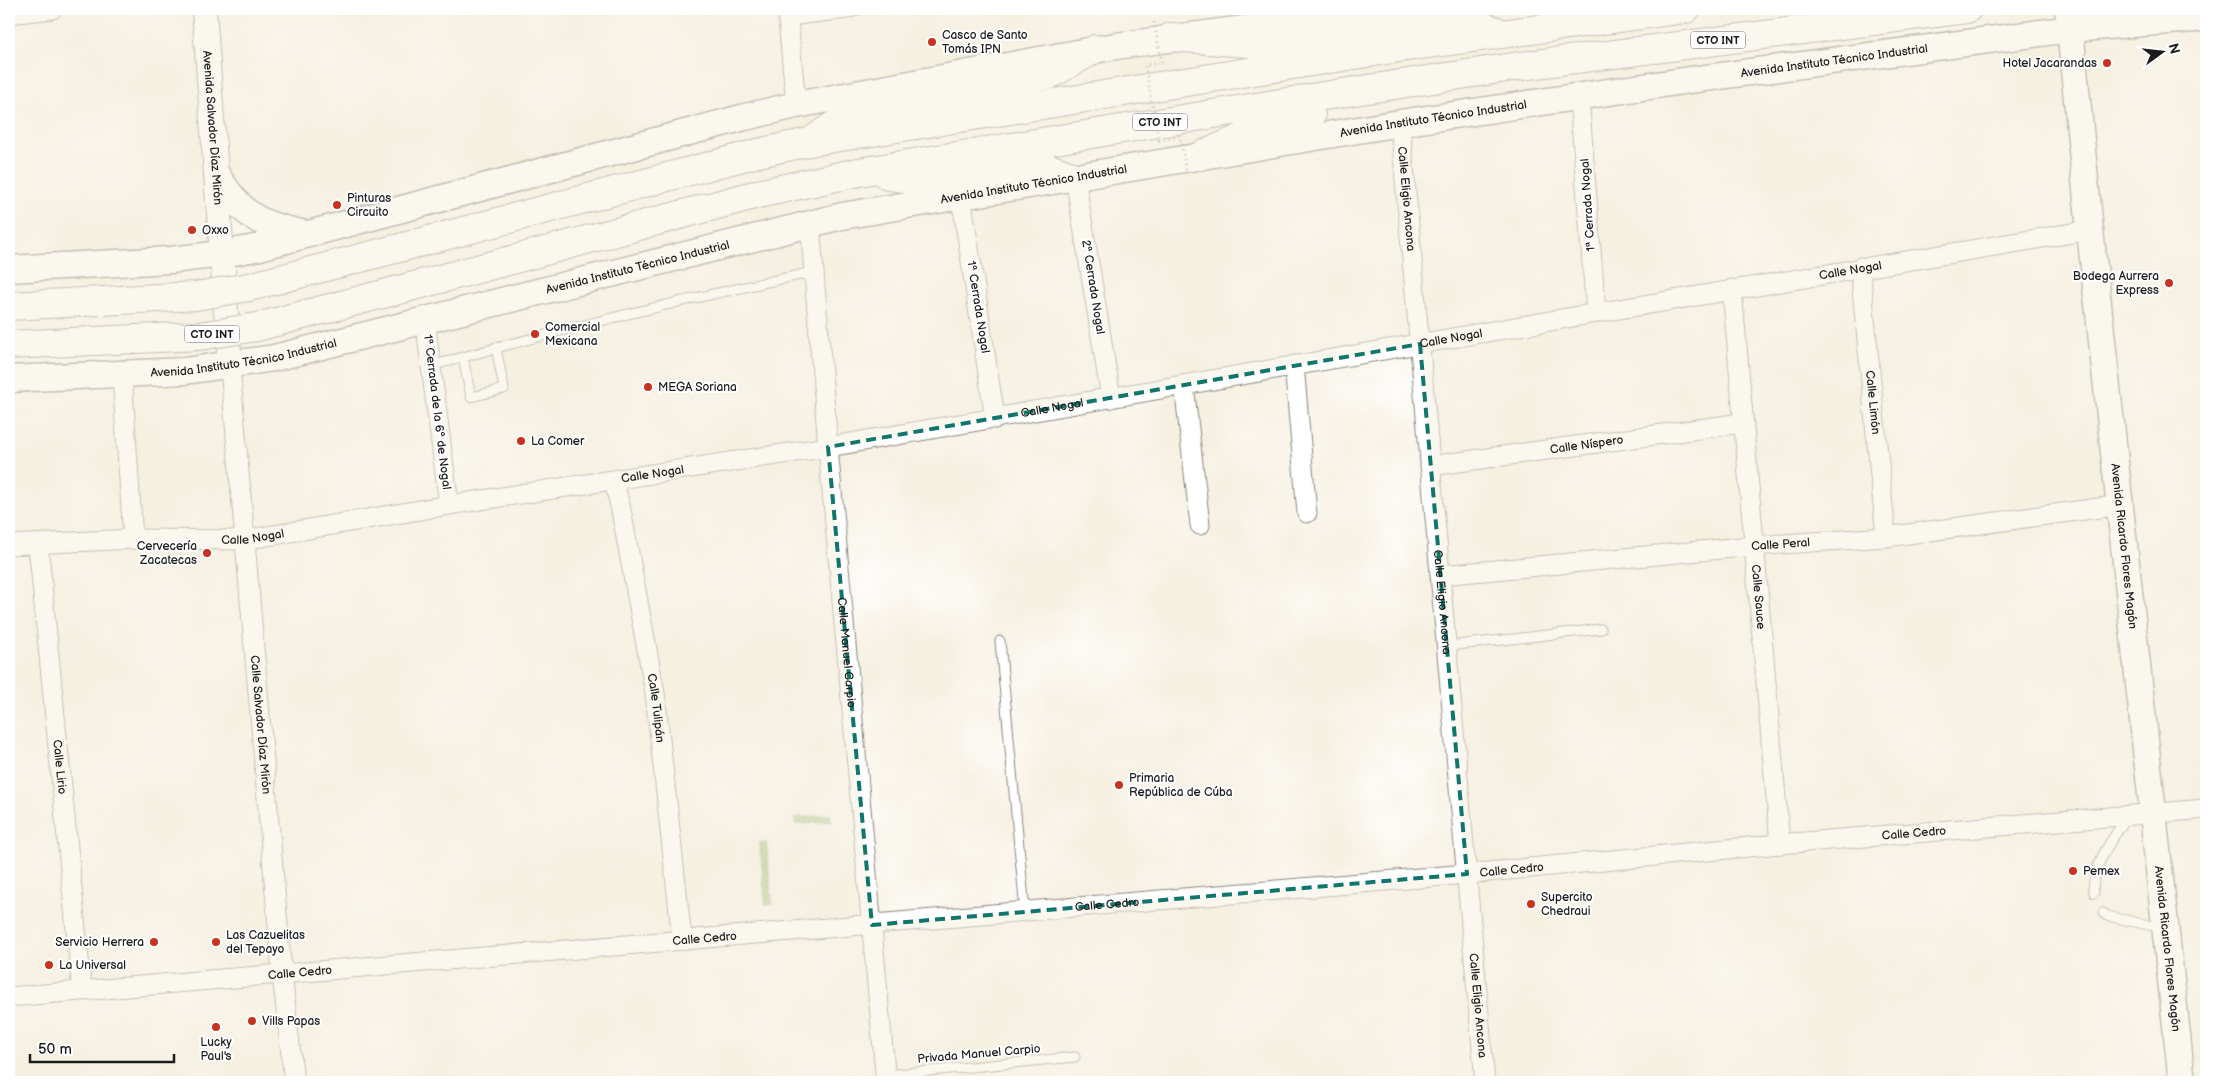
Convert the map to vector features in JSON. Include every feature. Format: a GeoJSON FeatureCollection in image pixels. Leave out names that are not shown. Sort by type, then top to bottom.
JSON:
{"type":"FeatureCollection","features":[{"type":"Feature","properties":{"kind":"highway"},"geometry":{"type":"LineString","coordinates":[[9,306],[196,296],[249,288],[758,153],[809,142],[1306,62],[1503,33],[1686,9]]}},
{"type":"Feature","properties":{"kind":"highway","name":"CTO INT"},"geometry":{"type":"LineString","coordinates":[[9,345],[199,336],[257,327],[758,194],[859,172],[1513,67],[1968,9]]}},
{"type":"Feature","properties":{"kind":"highway"},"geometry":{"type":"LineString","coordinates":[[1163,30],[1260,44],[1455,17],[1503,33]]}},
{"type":"Feature","properties":{"kind":"highway"},"geometry":{"type":"LineString","coordinates":[[809,142],[856,110],[1050,75],[1095,49]]}},
{"type":"Feature","properties":{"kind":"highway"},"geometry":{"type":"LineString","coordinates":[[1193,164],[1280,121],[1467,91],[1513,67]]}},
{"type":"Feature","properties":{"kind":"highway"},"geometry":{"type":"LineString","coordinates":[[859,172],[924,181],[1036,164],[1075,177]]}},
{"type":"Feature","properties":{"kind":"main road"},"geometry":{"type":"LineString","coordinates":[[9,269],[170,260],[223,254],[309,234],[745,117],[796,106],[1095,49],[1163,30],[1393,9]]}},
{"type":"Feature","properties":{"kind":"main road","name":"Avenida Instituto Técnico Industrial"},"geometry":{"type":"LineString","coordinates":[[9,379],[122,375],[230,366],[274,358],[842,216],[1075,177],[1193,164],[1400,123],[2069,19],[2206,18]]}},
{"type":"Feature","properties":{"kind":"main road","name":"Avenida Ricardo Flores Magón"},"geometry":{"type":"LineString","coordinates":[[2069,19],[2182,1082]]}},
{"type":"Feature","properties":{"kind":"main road"},"geometry":{"type":"LineString","coordinates":[[218,177],[229,195],[245,211],[263,223],[309,234]]}},
{"type":"Feature","properties":{"kind":"street"},"geometry":{"type":"LineString","coordinates":[[9,14],[52,9]]}},
{"type":"Feature","properties":{"kind":"street","name":"Avenida Salvador Díaz Mirón"},"geometry":{"type":"LineString","coordinates":[[204,9],[218,177],[230,366]]}},
{"type":"Feature","properties":{"kind":"street"},"geometry":{"type":"LineString","coordinates":[[787,15],[796,106]]}},
{"type":"Feature","properties":{"kind":"street","name":"1ª Cerrada Nogal"},"geometry":{"type":"LineString","coordinates":[[1579,96],[1596,313]]}},
{"type":"Feature","properties":{"kind":"street","name":"Calle Eligio Ancona"},"geometry":{"type":"LineString","coordinates":[[1400,123],[1448,646],[1485,1082]]}},
{"type":"Feature","properties":{"kind":"street","name":"2ª Cerrada Nogal"},"geometry":{"type":"LineString","coordinates":[[1075,177],[1111,398]]}},
{"type":"Feature","properties":{"kind":"street","name":"1ª Cerrada Nogal"},"geometry":{"type":"LineString","coordinates":[[961,196],[995,419]]}},
{"type":"Feature","properties":{"kind":"street","name":"Calle Manuel Carpio"},"geometry":{"type":"LineString","coordinates":[[810,224],[828,447],[886,1078]]}},
{"type":"Feature","properties":{"kind":"street","name":"Calle Nogal"},"geometry":{"type":"LineString","coordinates":[[9,545],[133,539],[244,540],[449,505],[614,481],[995,419],[1294,365],[2090,230]]}},
{"type":"Feature","properties":{"kind":"street","name":"Calle Limón"},"geometry":{"type":"LineString","coordinates":[[1860,268],[1886,537]]}},
{"type":"Feature","properties":{"kind":"street","name":"Calle Sauce"},"geometry":{"type":"LineString","coordinates":[[1732,290],[1742,423],[1780,844]]}},
{"type":"Feature","properties":{"kind":"street","name":"1ª Cerrada de la 6ª de Nogal"},"geometry":{"type":"LineString","coordinates":[[425,320],[449,505]]}},
{"type":"Feature","properties":{"kind":"street"},"geometry":{"type":"LineString","coordinates":[[1294,365],[1307,513]]}},
{"type":"Feature","properties":{"kind":"street","name":"Calle Salvador Díaz Mirón"},"geometry":{"type":"LineString","coordinates":[[230,366],[282,973],[294,1082]]}},
{"type":"Feature","properties":{"kind":"street"},"geometry":{"type":"LineString","coordinates":[[122,375],[133,539]]}},
{"type":"Feature","properties":{"kind":"street"},"geometry":{"type":"LineString","coordinates":[[1184,385],[1200,526]]}},
{"type":"Feature","properties":{"kind":"street","name":"Calle Níspero"},"geometry":{"type":"LineString","coordinates":[[1430,466],[1742,423]]}},
{"type":"Feature","properties":{"kind":"street","name":"Calle Tulipán"},"geometry":{"type":"LineString","coordinates":[[614,481],[655,693],[682,939]]}},
{"type":"Feature","properties":{"kind":"street","name":"Calle Peral"},"geometry":{"type":"LineString","coordinates":[[1441,575],[1753,546],[1886,537],[2120,505]]}},
{"type":"Feature","properties":{"kind":"street","name":"Calle Lirio"},"geometry":{"type":"LineString","coordinates":[[38,544],[82,990]]}},
{"type":"Feature","properties":{"kind":"street","name":"Calle Cedro"},"geometry":{"type":"LineString","coordinates":[[9,997],[1466,874],[1780,844],[2206,809]]}},
{"type":"Feature","properties":{"kind":"lane"},"geometry":{"type":"LineString","coordinates":[[787,15],[847,14],[861,9]]}},
{"type":"Feature","properties":{"kind":"lane"},"geometry":{"type":"LineString","coordinates":[[431,366],[728,290],[814,272]]}},
{"type":"Feature","properties":{"kind":"lane"},"geometry":{"type":"LineString","coordinates":[[463,357],[471,397],[504,389],[496,348]]}},
{"type":"Feature","properties":{"kind":"lane"},"geometry":{"type":"LineString","coordinates":[[1448,646],[1601,629]]}},
{"type":"Feature","properties":{"kind":"lane"},"geometry":{"type":"LineString","coordinates":[[1000,641],[1025,911]]}},
{"type":"Feature","properties":{"kind":"lane"},"geometry":{"type":"LineString","coordinates":[[2094,894],[2093,887],[2099,866],[2111,841],[2127,816]]}},
{"type":"Feature","properties":{"kind":"lane"},"geometry":{"type":"LineString","coordinates":[[2103,912],[2107,916],[2166,929]]}},
{"type":"Feature","properties":{"kind":"lane","name":"Privada Manuel Carpio"},"geometry":{"type":"LineString","coordinates":[[886,1078],[1075,1057]]}},
{"type":"Feature","properties":{"kind":"path"},"geometry":{"type":"LineString","coordinates":[[1163,30],[1162,63],[1146,66],[1160,140],[1180,136],[1193,164]]}},
{"type":"Feature","properties":{"kind":"highlighted area"},"geometry":{"type":"Polygon","coordinates":[[[1420,344],[1467,874],[872,925],[828,447],[1420,344]]]}},
{"type":"Feature","properties":{"kind":"green space"},"geometry":{"type":"Polygon","coordinates":[[[830,815],[831,821],[796,824],[795,818],[830,815]]]}},
{"type":"Feature","properties":{"kind":"green space"},"geometry":{"type":"Polygon","coordinates":[[[760,843],[766,843],[772,904],[766,905],[760,843]]]}},
{"type":"Feature","properties":{"kind":"place","name":"Casco de Santo Tomás IPN"},"geometry":{"type":"Point","coordinates":[932,42]}},
{"type":"Feature","properties":{"kind":"place","name":"Hotel Jacarandas"},"geometry":{"type":"Point","coordinates":[2107,63]}},
{"type":"Feature","properties":{"kind":"place","name":"Pinturas Circuito"},"geometry":{"type":"Point","coordinates":[337,205]}},
{"type":"Feature","properties":{"kind":"place","name":"Oxxo"},"geometry":{"type":"Point","coordinates":[192,230]}},
{"type":"Feature","properties":{"kind":"place","name":"Bodega Aurrera Express"},"geometry":{"type":"Point","coordinates":[2169,283]}},
{"type":"Feature","properties":{"kind":"place","name":"Comercial Mexicana"},"geometry":{"type":"Point","coordinates":[535,334]}},
{"type":"Feature","properties":{"kind":"place","name":"MEGA Soriana"},"geometry":{"type":"Point","coordinates":[648,387]}},
{"type":"Feature","properties":{"kind":"place","name":"La Comer"},"geometry":{"type":"Point","coordinates":[521,441]}},
{"type":"Feature","properties":{"kind":"place","name":"Cervecería Zacatecas"},"geometry":{"type":"Point","coordinates":[207,553]}},
{"type":"Feature","properties":{"kind":"place","name":"Primaria República de Cúba"},"geometry":{"type":"Point","coordinates":[1119,785]}},
{"type":"Feature","properties":{"kind":"place","name":"Pemex"},"geometry":{"type":"Point","coordinates":[2073,871]}},
{"type":"Feature","properties":{"kind":"place","name":"Supercito Chedraui"},"geometry":{"type":"Point","coordinates":[1531,904]}},
{"type":"Feature","properties":{"kind":"place","name":"Servicio Herrera"},"geometry":{"type":"Point","coordinates":[154,942]}},
{"type":"Feature","properties":{"kind":"place","name":"Las Cazuelitas del Tepayo"},"geometry":{"type":"Point","coordinates":[216,942]}},
{"type":"Feature","properties":{"kind":"place","name":"La Universal"},"geometry":{"type":"Point","coordinates":[49,965]}},
{"type":"Feature","properties":{"kind":"place","name":"Vills Papas"},"geometry":{"type":"Point","coordinates":[252,1021]}},
{"type":"Feature","properties":{"kind":"place","name":"Lucky Paul's"},"geometry":{"type":"Point","coordinates":[216,1027]}}]}
